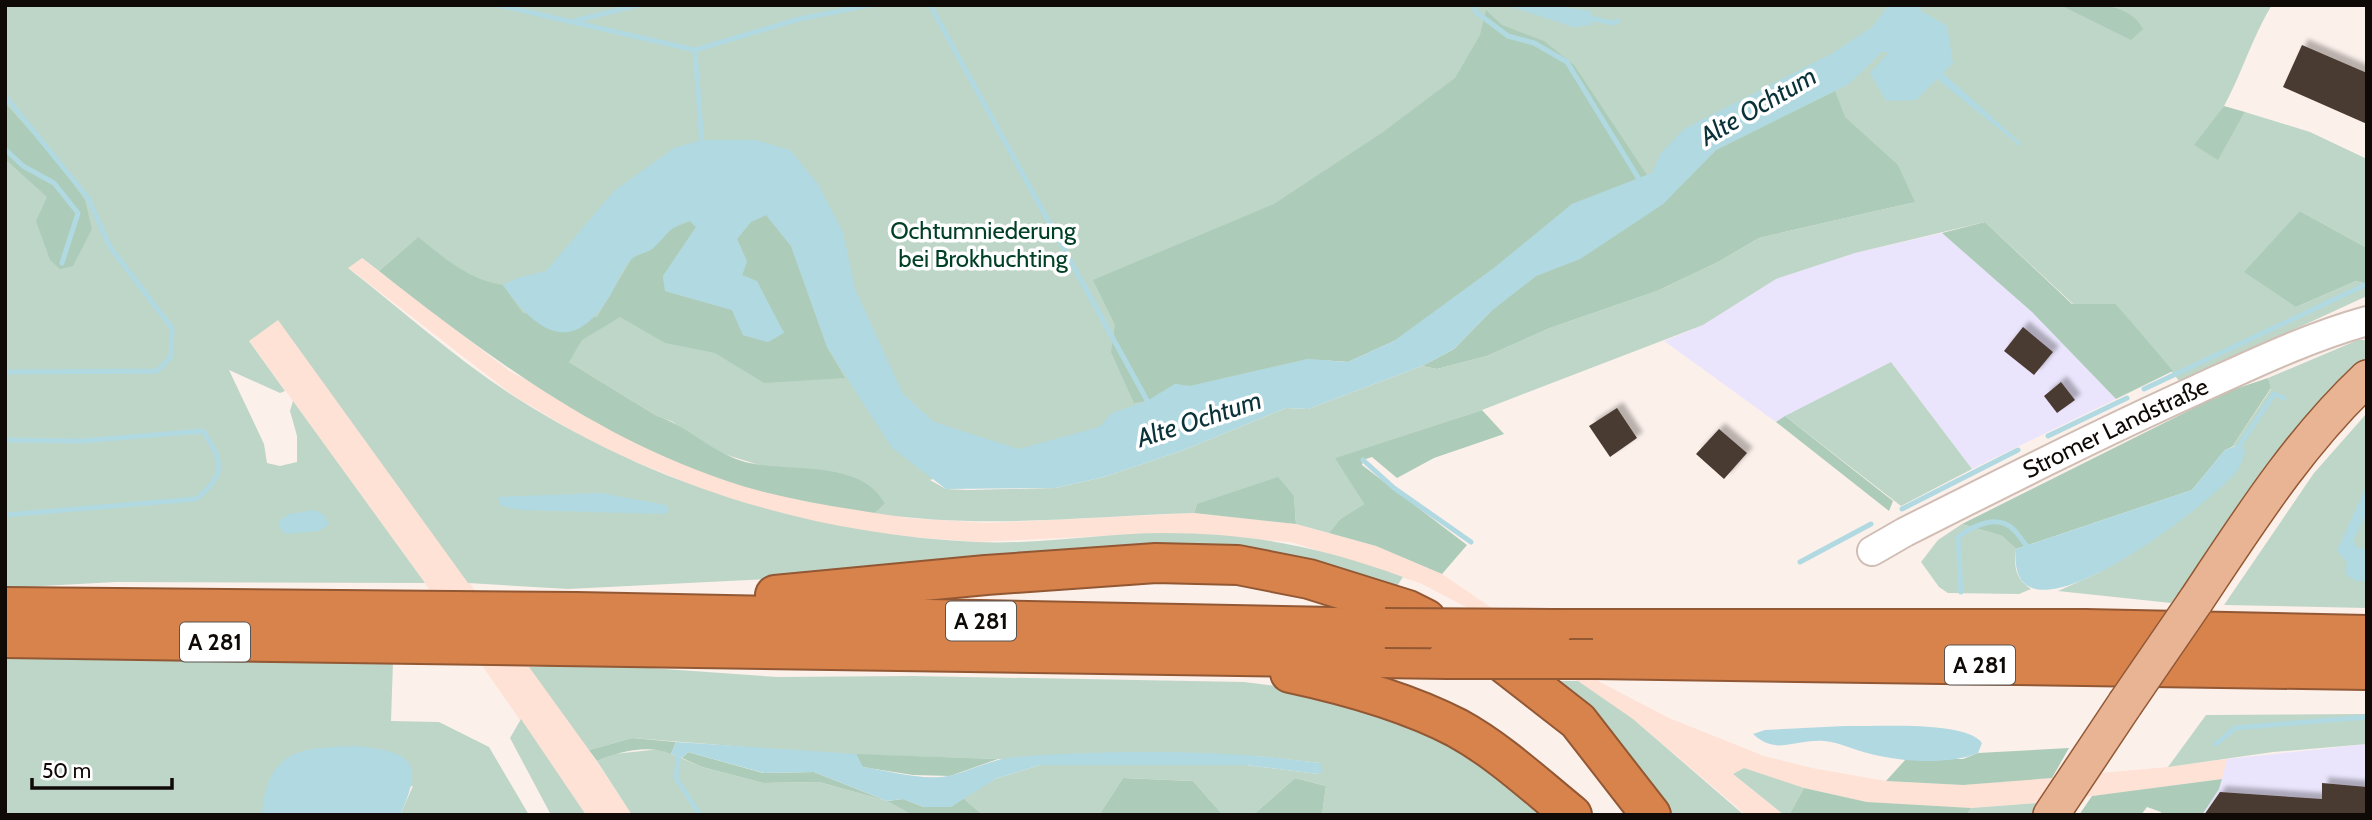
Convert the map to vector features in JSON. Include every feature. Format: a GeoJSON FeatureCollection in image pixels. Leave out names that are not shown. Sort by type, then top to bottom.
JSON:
{"type":"FeatureCollection","features":[{"type":"Feature","properties":{"kind":"highway"},"geometry":{"type":"LineString","coordinates":[[577,612],[1156,562],[1238,565],[1309,579],[1408,610],[1483,648],[1577,722],[1651,815]]}},
{"type":"Feature","properties":{"kind":"highway","name":"A 281"},"geometry":{"type":"LineString","coordinates":[[5,607],[577,612],[1385,628],[2086,629],[2367,635]]}},
{"type":"Feature","properties":{"kind":"highway","name":"A 281"},"geometry":{"type":"LineString","coordinates":[[5,638],[1156,656],[2367,670]]}},
{"type":"Feature","properties":{"kind":"highway"},"geometry":{"type":"LineString","coordinates":[[1156,656],[1275,670],[1337,683],[1402,705],[1457,729],[1515,768],[1572,815]]}},
{"type":"Feature","properties":{"kind":"main road"},"geometry":{"type":"LineString","coordinates":[[2051,815],[2296,458],[2329,416],[2367,378]]}},
{"type":"Feature","properties":{"kind":"street","name":"Stromer Landstraße"},"geometry":{"type":"LineString","coordinates":[[1872,551],[2146,413],[2275,355],[2338,329],[2367,321]]}},
{"type":"Feature","properties":{"kind":"shaded area"},"geometry":{"type":"Polygon","coordinates":[[[5,5],[281,197],[511,372],[724,480],[809,502],[908,518],[988,523],[1194,513],[1296,524],[1376,546],[1442,574],[1598,681],[1669,718],[1764,756],[1812,768],[1886,781],[1963,785],[2168,767],[2227,759],[2222,779],[2039,803],[1956,809],[1867,802],[1790,785],[1744,768],[1734,775],[1784,815],[1746,815],[1633,719],[1472,610],[1420,583],[1291,542],[1164,533],[979,542],[897,536],[814,523],[716,495],[600,447],[514,396],[287,220],[214,229],[580,736],[632,815],[586,815],[415,569],[5,5]]]}},
{"type":"Feature","properties":{"kind":"shaded area"},"geometry":{"type":"Polygon","coordinates":[[[1942,233],[2032,311],[2116,399],[1972,469],[1891,362],[1776,422],[1664,341],[1703,325],[1776,279],[1855,253],[1942,233]]]}},
{"type":"Feature","properties":{"kind":"shaded area"},"geometry":{"type":"Polygon","coordinates":[[[2367,744],[2367,815],[2202,815],[2219,789],[2227,759],[2367,744]]]}},
{"type":"Feature","properties":{"kind":"green space","name":"Ochtumniederung bei Brokhuchting"},"geometry":{"type":"Polygon","coordinates":[[[5,5],[2272,5],[2220,114],[2195,145],[2218,159],[2245,112],[2310,132],[2367,159],[2367,248],[2300,211],[2296,307],[2356,281],[2367,284],[2367,296],[2180,382],[2116,304],[2073,304],[1985,222],[1855,253],[1776,279],[1703,325],[1482,410],[1336,458],[1364,504],[1340,519],[1329,533],[1296,524],[1294,497],[1197,504],[1194,513],[1034,520],[955,521],[875,513],[885,504],[714,451],[673,422],[657,416],[569,362],[417,238],[379,271],[362,258],[348,268],[451,351],[515,397],[623,456],[736,500],[854,528],[976,542],[1023,542],[1164,533],[1257,539],[1343,557],[1403,577],[1395,589],[1316,566],[892,573],[568,589],[468,583],[278,320],[249,341],[285,391],[280,393],[229,370],[264,444],[267,463],[280,466],[297,462],[297,436],[290,411],[293,401],[425,583],[116,582],[5,588],[5,5]],[[1915,202],[1724,241],[930,480],[946,489],[968,490],[1055,488],[1104,477],[1184,450],[1286,408],[1308,409],[1422,366],[1437,369],[1487,356],[1550,328],[1657,291],[1718,262],[1759,238],[1915,202]]]}},
{"type":"Feature","properties":{"kind":"green space"},"geometry":{"type":"Polygon","coordinates":[[[2060,5],[2108,6],[2128,13],[2143,29],[2131,40],[2060,5]]]}},
{"type":"Feature","properties":{"kind":"green space"},"geometry":{"type":"Polygon","coordinates":[[[1486,10],[1502,25],[1544,41],[1574,65],[1647,175],[1572,204],[1494,268],[1394,341],[1348,362],[1307,359],[1190,386],[1175,384],[1147,401],[1134,403],[1111,352],[1115,325],[1093,280],[1274,204],[1383,132],[1455,78],[1480,35],[1486,10]]]}},
{"type":"Feature","properties":{"kind":"green space"},"geometry":{"type":"Polygon","coordinates":[[[1835,91],[1845,117],[1898,165],[1915,202],[1759,238],[1718,262],[1657,291],[1550,328],[1487,356],[1437,369],[1422,366],[1454,349],[1490,312],[1536,276],[1580,259],[1663,204],[1716,150],[1835,91]]]}},
{"type":"Feature","properties":{"kind":"green space"},"geometry":{"type":"Polygon","coordinates":[[[5,103],[56,160],[85,200],[92,229],[73,266],[60,269],[50,260],[36,221],[47,197],[5,159],[5,103]]]}},
{"type":"Feature","properties":{"kind":"green space"},"geometry":{"type":"Polygon","coordinates":[[[2224,106],[2245,112],[2218,160],[2194,145],[2224,106]]]}},
{"type":"Feature","properties":{"kind":"green space"},"geometry":{"type":"Polygon","coordinates":[[[2300,211],[2367,248],[2367,284],[2356,281],[2296,307],[2244,272],[2300,211]]]}},
{"type":"Feature","properties":{"kind":"green space"},"geometry":{"type":"Polygon","coordinates":[[[766,215],[791,246],[827,347],[845,378],[764,383],[715,353],[665,343],[620,317],[582,340],[569,362],[730,457],[760,465],[841,473],[859,479],[874,489],[885,504],[875,513],[799,500],[743,486],[676,462],[630,441],[586,417],[501,362],[379,271],[418,237],[468,273],[503,285],[523,313],[597,317],[632,258],[652,249],[669,229],[690,221],[696,227],[663,276],[665,291],[732,310],[743,335],[768,342],[784,332],[742,275],[747,261],[737,239],[751,222],[766,215]]]}},
{"type":"Feature","properties":{"kind":"green space"},"geometry":{"type":"Polygon","coordinates":[[[1985,222],[2072,304],[2116,304],[2173,371],[2116,399],[2032,312],[1942,233],[1985,222]]]}},
{"type":"Feature","properties":{"kind":"green space"},"geometry":{"type":"Polygon","coordinates":[[[2358,340],[2367,340],[2367,362],[2242,509],[2171,603],[2058,591],[2098,573],[2153,538],[2241,444],[2232,447],[2271,389],[2268,378],[2358,340]]]}},
{"type":"Feature","properties":{"kind":"green space"},"geometry":{"type":"Polygon","coordinates":[[[1891,362],[1972,469],[1901,506],[1785,416],[1891,362]]]}},
{"type":"Feature","properties":{"kind":"green space"},"geometry":{"type":"Polygon","coordinates":[[[2268,378],[2271,388],[2232,447],[2225,450],[2192,490],[2016,549],[2002,536],[1962,524],[2226,392],[2268,378]]]}},
{"type":"Feature","properties":{"kind":"green space"},"geometry":{"type":"Polygon","coordinates":[[[1482,410],[1504,434],[1434,458],[1397,478],[1372,457],[1363,460],[1362,465],[1467,545],[1442,574],[1376,546],[1329,533],[1340,519],[1364,504],[1335,458],[1482,410]]]}},
{"type":"Feature","properties":{"kind":"green space"},"geometry":{"type":"Polygon","coordinates":[[[2367,413],[2367,608],[2224,605],[2314,473],[2367,413]]]}},
{"type":"Feature","properties":{"kind":"green space"},"geometry":{"type":"Polygon","coordinates":[[[1785,416],[1893,501],[1889,511],[1776,422],[1785,416]]]}},
{"type":"Feature","properties":{"kind":"green space"},"geometry":{"type":"Polygon","coordinates":[[[1278,477],[1294,496],[1296,524],[1194,513],[1197,504],[1278,477]]]}},
{"type":"Feature","properties":{"kind":"green space"},"geometry":{"type":"Polygon","coordinates":[[[1962,524],[2002,536],[2016,549],[2017,572],[2031,589],[2019,594],[1948,593],[1939,587],[1921,562],[1938,540],[1962,524]]]}},
{"type":"Feature","properties":{"kind":"green space"},"geometry":{"type":"Polygon","coordinates":[[[5,658],[393,662],[391,721],[439,722],[489,747],[529,815],[400,815],[413,786],[264,815],[5,815],[5,658]]]}},
{"type":"Feature","properties":{"kind":"green space"},"geometry":{"type":"Polygon","coordinates":[[[593,664],[778,677],[913,676],[1244,682],[1323,692],[1433,732],[1551,815],[1322,815],[1326,786],[1295,778],[1253,815],[1223,815],[1193,781],[1123,778],[1099,815],[983,815],[962,797],[995,779],[1040,765],[1246,765],[1319,774],[1320,763],[1255,756],[998,759],[834,754],[632,738],[589,750],[529,667],[593,664]]]}},
{"type":"Feature","properties":{"kind":"green space"},"geometry":{"type":"Polygon","coordinates":[[[1552,681],[1578,681],[1633,719],[1744,815],[1667,815],[1552,681]]]}},
{"type":"Feature","properties":{"kind":"green space"},"geometry":{"type":"Polygon","coordinates":[[[2367,714],[2367,744],[2273,752],[2168,767],[2206,715],[2367,714]]]}},
{"type":"Feature","properties":{"kind":"green space"},"geometry":{"type":"Polygon","coordinates":[[[521,719],[586,815],[551,815],[510,738],[521,719]]]}},
{"type":"Feature","properties":{"kind":"green space"},"geometry":{"type":"Polygon","coordinates":[[[632,738],[676,742],[671,754],[643,749],[597,761],[589,750],[632,738]]]}},
{"type":"Feature","properties":{"kind":"green space"},"geometry":{"type":"Polygon","coordinates":[[[2069,748],[2052,778],[1963,785],[1886,781],[1906,759],[1963,759],[1978,753],[2069,748]]]}},
{"type":"Feature","properties":{"kind":"green space"},"geometry":{"type":"Polygon","coordinates":[[[660,749],[702,767],[763,783],[819,782],[887,801],[912,815],[632,815],[597,761],[614,754],[660,749]]]}},
{"type":"Feature","properties":{"kind":"green space"},"geometry":{"type":"Polygon","coordinates":[[[688,752],[763,773],[814,772],[887,801],[819,782],[763,783],[702,767],[682,758],[688,752]]]}},
{"type":"Feature","properties":{"kind":"green space"},"geometry":{"type":"Polygon","coordinates":[[[856,754],[998,759],[950,776],[913,775],[862,767],[856,754]]]}},
{"type":"Feature","properties":{"kind":"green space"},"geometry":{"type":"Polygon","coordinates":[[[1744,768],[1804,788],[1789,815],[1784,815],[1733,774],[1744,768]]]}},
{"type":"Feature","properties":{"kind":"green space"},"geometry":{"type":"Polygon","coordinates":[[[1123,778],[1193,781],[1223,815],[1099,815],[1123,778]]]}},
{"type":"Feature","properties":{"kind":"green space"},"geometry":{"type":"Polygon","coordinates":[[[1295,778],[1326,786],[1322,815],[1253,815],[1295,778]]]}},
{"type":"Feature","properties":{"kind":"green space"},"geometry":{"type":"Polygon","coordinates":[[[2222,779],[2219,789],[2202,815],[2160,815],[2161,812],[2147,807],[2141,815],[2079,815],[2092,796],[2222,779]]]}},
{"type":"Feature","properties":{"kind":"green space"},"geometry":{"type":"Polygon","coordinates":[[[1804,788],[1867,802],[1971,808],[1967,815],[1789,815],[1804,788]]]}},
{"type":"Feature","properties":{"kind":"green space"},"geometry":{"type":"Polygon","coordinates":[[[962,797],[983,815],[912,815],[887,801],[903,799],[924,807],[951,807],[962,797]]]}},
{"type":"Feature","properties":{"kind":"green space"},"geometry":{"type":"Polygon","coordinates":[[[2039,803],[2031,815],[1967,815],[1971,808],[2039,803]]]}},
{"type":"Feature","properties":{"kind":"water"},"geometry":{"type":"Polygon","coordinates":[[[1506,5],[1552,5],[1590,11],[1594,19],[1591,25],[1573,27],[1506,5]]]}},
{"type":"Feature","properties":{"kind":"water","name":"Alte Ochtum"},"geometry":{"type":"Polygon","coordinates":[[[1889,5],[1923,5],[1920,10],[1947,26],[1953,63],[1943,73],[2022,144],[2020,146],[1937,79],[1916,100],[1886,101],[1870,73],[1889,52],[1882,52],[1849,84],[1716,150],[1663,204],[1580,259],[1536,276],[1490,312],[1454,349],[1422,366],[1308,409],[1286,408],[1184,450],[1104,477],[1055,488],[946,489],[892,448],[827,347],[791,246],[766,215],[751,222],[737,239],[747,262],[742,275],[757,281],[784,333],[768,342],[743,335],[732,310],[665,291],[663,276],[696,227],[690,221],[671,230],[652,249],[629,261],[597,314],[583,326],[569,332],[556,332],[543,326],[529,316],[503,285],[517,278],[546,271],[614,191],[674,148],[701,140],[755,140],[790,150],[818,184],[843,232],[855,289],[903,394],[934,422],[1019,449],[1099,427],[1112,413],[1147,401],[1175,384],[1190,386],[1308,359],[1348,362],[1394,341],[1494,268],[1572,204],[1652,173],[1661,153],[1684,129],[1831,54],[1872,27],[1889,5]]]}},
{"type":"Feature","properties":{"kind":"water"},"geometry":{"type":"Polygon","coordinates":[[[2241,444],[2245,451],[2240,467],[2220,488],[2153,540],[2113,565],[2074,583],[2042,590],[2021,580],[2016,549],[2192,490],[2225,450],[2241,444]]]}},
{"type":"Feature","properties":{"kind":"water"},"geometry":{"type":"Polygon","coordinates":[[[2367,484],[2367,513],[2354,539],[2355,546],[2367,550],[2367,581],[2356,581],[2345,574],[2347,562],[2337,551],[2367,484]]]}},
{"type":"Feature","properties":{"kind":"water"},"geometry":{"type":"Polygon","coordinates":[[[601,493],[666,505],[669,510],[665,514],[519,510],[501,506],[498,497],[601,493]]]}},
{"type":"Feature","properties":{"kind":"water"},"geometry":{"type":"Polygon","coordinates":[[[315,510],[324,515],[329,524],[319,531],[285,534],[280,528],[280,520],[289,514],[315,510]]]}},
{"type":"Feature","properties":{"kind":"water"},"geometry":{"type":"Polygon","coordinates":[[[1845,726],[1939,728],[1973,736],[1982,743],[1978,753],[1966,757],[1925,761],[1883,757],[1824,741],[1770,744],[1753,734],[1765,730],[1845,726]]]}},
{"type":"Feature","properties":{"kind":"water"},"geometry":{"type":"Polygon","coordinates":[[[676,742],[856,754],[863,767],[931,777],[953,775],[1007,758],[1128,752],[1283,758],[1320,763],[1323,770],[1319,774],[1246,765],[1040,765],[995,779],[951,807],[924,807],[903,799],[887,801],[814,772],[764,773],[688,752],[682,758],[671,754],[676,742]]]}},
{"type":"Feature","properties":{"kind":"water"},"geometry":{"type":"Polygon","coordinates":[[[357,746],[390,752],[408,762],[412,771],[412,782],[400,815],[262,814],[272,776],[280,764],[291,756],[319,748],[357,746]]]}},
{"type":"Feature","properties":{"kind":"building"},"geometry":{"type":"Polygon","coordinates":[[[2302,45],[2367,73],[2367,124],[2283,87],[2302,45]]]}},
{"type":"Feature","properties":{"kind":"building"},"geometry":{"type":"Polygon","coordinates":[[[2023,327],[2053,352],[2034,375],[2004,351],[2023,327]]]}},
{"type":"Feature","properties":{"kind":"building"},"geometry":{"type":"Polygon","coordinates":[[[2061,382],[2075,400],[2057,413],[2044,396],[2061,382]]]}},
{"type":"Feature","properties":{"kind":"building"},"geometry":{"type":"Polygon","coordinates":[[[1617,408],[1637,438],[1610,457],[1589,426],[1617,408]]]}},
{"type":"Feature","properties":{"kind":"building"},"geometry":{"type":"Polygon","coordinates":[[[1719,429],[1747,453],[1724,479],[1696,454],[1719,429]]]}},
{"type":"Feature","properties":{"kind":"building"},"geometry":{"type":"Polygon","coordinates":[[[2322,783],[2367,787],[2367,815],[2204,815],[2220,792],[2322,799],[2322,783]]]}},
{"type":"Feature","properties":{"kind":"waterway"},"geometry":{"type":"LineString","coordinates":[[498,5],[695,50],[799,19],[870,5]]}},
{"type":"Feature","properties":{"kind":"waterway"},"geometry":{"type":"LineString","coordinates":[[574,21],[638,5]]}},
{"type":"Feature","properties":{"kind":"waterway"},"geometry":{"type":"LineString","coordinates":[[930,5],[1149,404]]}},
{"type":"Feature","properties":{"kind":"waterway"},"geometry":{"type":"LineString","coordinates":[[1473,5],[1476,12],[1508,36],[1534,43],[1567,62],[1642,184]]}},
{"type":"Feature","properties":{"kind":"waterway"},"geometry":{"type":"LineString","coordinates":[[1590,18],[1613,23],[1618,21]]}},
{"type":"Feature","properties":{"kind":"waterway"},"geometry":{"type":"LineString","coordinates":[[695,50],[702,145]]}},
{"type":"Feature","properties":{"kind":"waterway"},"geometry":{"type":"LineString","coordinates":[[5,96],[88,198],[110,247],[172,328],[171,357],[157,371],[5,372]]}},
{"type":"Feature","properties":{"kind":"waterway"},"geometry":{"type":"LineString","coordinates":[[5,149],[23,166],[54,183],[78,213],[62,263]]}},
{"type":"Feature","properties":{"kind":"waterway"},"geometry":{"type":"LineString","coordinates":[[2144,389],[2367,284]]}},
{"type":"Feature","properties":{"kind":"waterway"},"geometry":{"type":"LineString","coordinates":[[2237,449],[2274,394],[2284,398]]}},
{"type":"Feature","properties":{"kind":"waterway"},"geometry":{"type":"LineString","coordinates":[[2048,436],[2127,398]]}},
{"type":"Feature","properties":{"kind":"waterway"},"geometry":{"type":"LineString","coordinates":[[5,440],[81,441],[203,431],[215,451],[219,467],[213,482],[196,499],[5,515]]}},
{"type":"Feature","properties":{"kind":"waterway"},"geometry":{"type":"LineString","coordinates":[[1902,509],[2018,450]]}},
{"type":"Feature","properties":{"kind":"waterway"},"geometry":{"type":"LineString","coordinates":[[1363,460],[1394,488],[1471,542]]}},
{"type":"Feature","properties":{"kind":"waterway"},"geometry":{"type":"LineString","coordinates":[[1961,592],[1958,537],[1964,533],[1986,523],[2002,523],[2015,531],[2030,548]]}},
{"type":"Feature","properties":{"kind":"waterway"},"geometry":{"type":"LineString","coordinates":[[1800,562],[1871,524]]}},
{"type":"Feature","properties":{"kind":"waterway"},"geometry":{"type":"LineString","coordinates":[[2216,744],[2235,728],[2367,717]]}},
{"type":"Feature","properties":{"kind":"waterway"},"geometry":{"type":"LineString","coordinates":[[679,752],[676,778],[700,815]]}}]}
